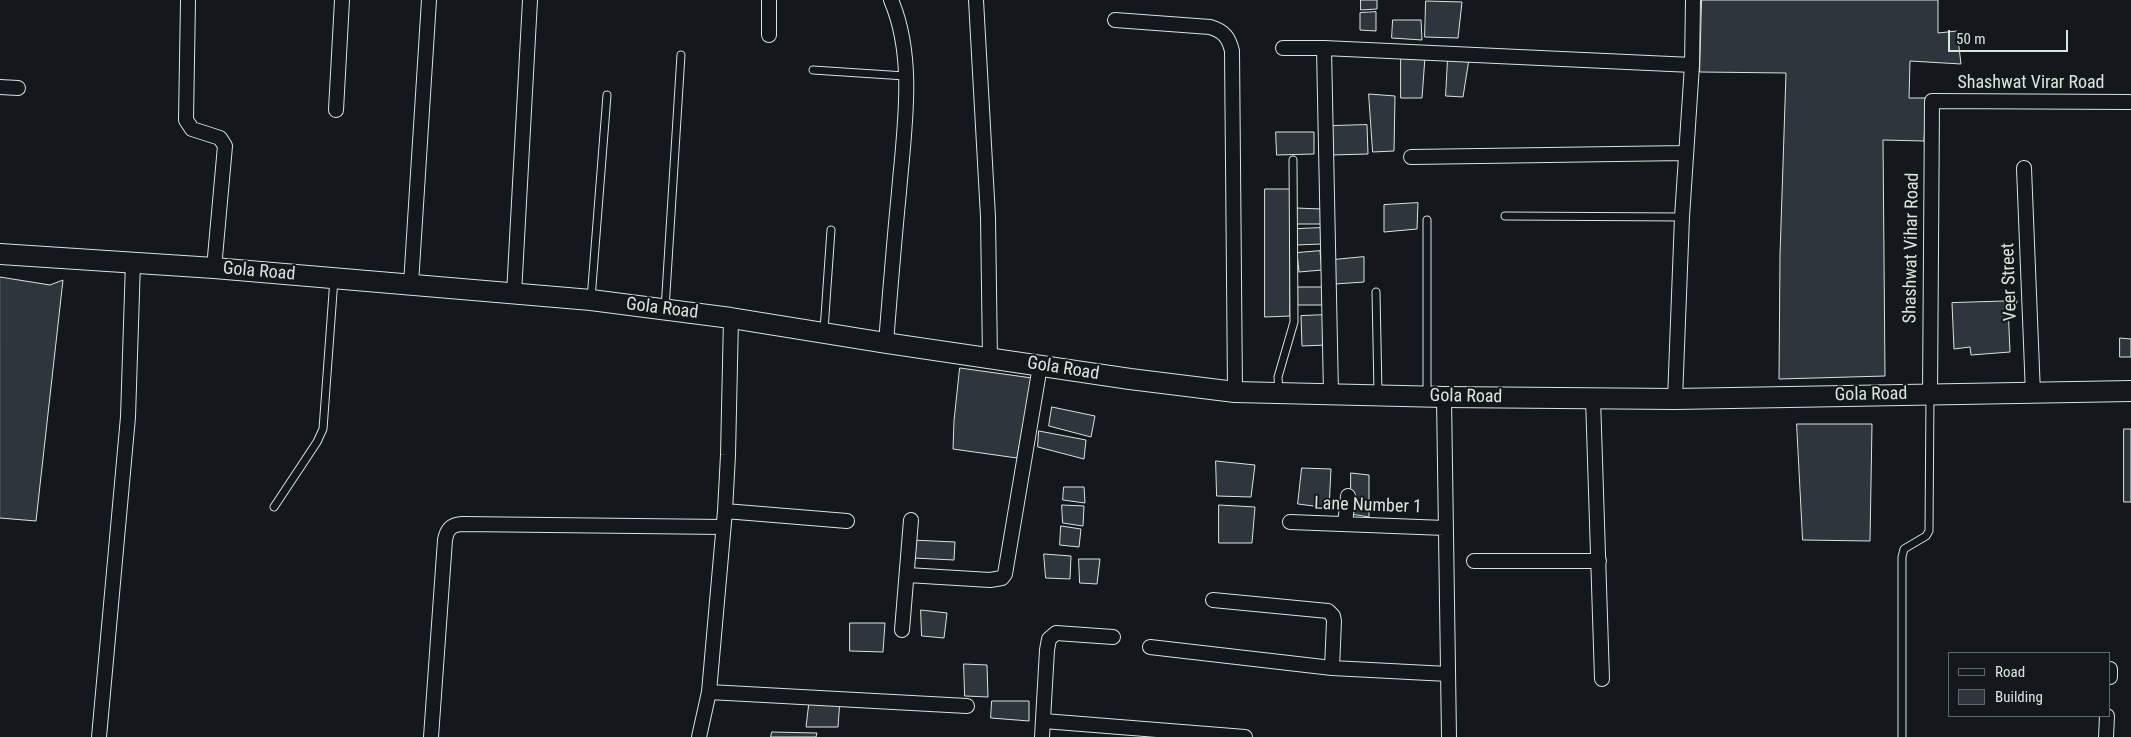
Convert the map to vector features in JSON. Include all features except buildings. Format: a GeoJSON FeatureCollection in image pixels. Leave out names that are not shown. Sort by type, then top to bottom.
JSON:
{"type":"FeatureCollection","features":[{"type":"Feature","properties":{"kind":"street"},"geometry":{"type":"LineString","coordinates":[[188,0],[186,120],[192,129],[220,138],[225,146],[214,268]]}},
{"type":"Feature","properties":{"kind":"street"},"geometry":{"type":"LineString","coordinates":[[336,110],[342,0]]}},
{"type":"Feature","properties":{"kind":"street"},"geometry":{"type":"LineString","coordinates":[[411,284],[429,0]]}},
{"type":"Feature","properties":{"kind":"street"},"geometry":{"type":"LineString","coordinates":[[514,294],[530,0]]}},
{"type":"Feature","properties":{"kind":"street"},"geometry":{"type":"LineString","coordinates":[[769,0],[769,35]]}},
{"type":"Feature","properties":{"kind":"street"},"geometry":{"type":"LineString","coordinates":[[886,343],[903,137],[905,76],[903,38],[890,0]]}},
{"type":"Feature","properties":{"kind":"street"},"geometry":{"type":"LineString","coordinates":[[976,0],[988,217],[990,358]]}},
{"type":"Feature","properties":{"kind":"street"},"geometry":{"type":"LineString","coordinates":[[1675,399],[1682,217],[1692,65],[1693,0]]}},
{"type":"Feature","properties":{"kind":"street"},"geometry":{"type":"LineString","coordinates":[[1115,20],[1210,27],[1220,30],[1230,44],[1232,51],[1235,392]]}},
{"type":"Feature","properties":{"kind":"street"},"geometry":{"type":"LineString","coordinates":[[1283,48],[1324,48],[1692,65]]}},
{"type":"Feature","properties":{"kind":"street"},"geometry":{"type":"LineString","coordinates":[[1324,48],[1331,394]]}},
{"type":"Feature","properties":{"kind":"street"},"geometry":{"type":"LineString","coordinates":[[0,87],[18,88]]}},
{"type":"Feature","properties":{"kind":"street","name":"Shashwat Virar Road"},"geometry":{"type":"LineString","coordinates":[[1932,101],[2130,102]]}},
{"type":"Feature","properties":{"kind":"street","name":"Shashwat Vihar Road"},"geometry":{"type":"LineString","coordinates":[[1930,394],[1932,101]]}},
{"type":"Feature","properties":{"kind":"street"},"geometry":{"type":"LineString","coordinates":[[1411,157],[1686,153]]}},
{"type":"Feature","properties":{"kind":"street","name":"Veer Street"},"geometry":{"type":"LineString","coordinates":[[2024,168],[2033,394]]}},
{"type":"Feature","properties":{"kind":"street","name":"Gola Road"},"geometry":{"type":"LineString","coordinates":[[0,254],[214,268],[591,300],[824,330],[886,343],[1130,379],[1235,392],[1435,397],[1675,399],[2131,391]]}},
{"type":"Feature","properties":{"kind":"street"},"geometry":{"type":"LineString","coordinates":[[99,737],[128,417],[133,262]]}},
{"type":"Feature","properties":{"kind":"street"},"geometry":{"type":"LineString","coordinates":[[699,737],[709,692],[725,511],[731,318]]}},
{"type":"Feature","properties":{"kind":"street"},"geometry":{"type":"LineString","coordinates":[[907,575],[990,580],[1002,578],[1005,574],[1040,366]]}},
{"type":"Feature","properties":{"kind":"street"},"geometry":{"type":"LineString","coordinates":[[1435,397],[1445,528],[1449,737]]}},
{"type":"Feature","properties":{"kind":"street"},"geometry":{"type":"LineString","coordinates":[[1594,398],[1602,679]]}},
{"type":"Feature","properties":{"kind":"street"},"geometry":{"type":"LineString","coordinates":[[1345,524],[1348,496]]}},
{"type":"Feature","properties":{"kind":"street"},"geometry":{"type":"LineString","coordinates":[[725,511],[847,521]]}},
{"type":"Feature","properties":{"kind":"street"},"geometry":{"type":"LineString","coordinates":[[902,630],[911,520]]}},
{"type":"Feature","properties":{"kind":"street","name":"Lane Number 1"},"geometry":{"type":"LineString","coordinates":[[1290,522],[1445,528]]}},
{"type":"Feature","properties":{"kind":"street"},"geometry":{"type":"LineString","coordinates":[[432,737],[445,540],[449,528],[462,524],[723,527]]}},
{"type":"Feature","properties":{"kind":"street"},"geometry":{"type":"LineString","coordinates":[[1474,561],[1599,561]]}},
{"type":"Feature","properties":{"kind":"street"},"geometry":{"type":"LineString","coordinates":[[1213,600],[1328,611],[1331,613],[1334,621],[1332,668]]}},
{"type":"Feature","properties":{"kind":"street"},"geometry":{"type":"LineString","coordinates":[[1042,737],[1049,639],[1056,633],[1113,637]]}},
{"type":"Feature","properties":{"kind":"street"},"geometry":{"type":"LineString","coordinates":[[1150,647],[1332,668],[1448,674]]}},
{"type":"Feature","properties":{"kind":"street"},"geometry":{"type":"LineString","coordinates":[[709,692],[967,706]]}},
{"type":"Feature","properties":{"kind":"street"},"geometry":{"type":"LineString","coordinates":[[2106,737],[2107,717]]}},
{"type":"Feature","properties":{"kind":"street"},"geometry":{"type":"LineString","coordinates":[[1044,721],[1245,737]]}},
{"type":"Feature","properties":{"kind":"lane"},"geometry":{"type":"LineString","coordinates":[[665,309],[681,55]]}},
{"type":"Feature","properties":{"kind":"lane"},"geometry":{"type":"LineString","coordinates":[[814,70],[905,76]]}},
{"type":"Feature","properties":{"kind":"lane"},"geometry":{"type":"LineString","coordinates":[[591,300],[606,95]]}},
{"type":"Feature","properties":{"kind":"lane"},"geometry":{"type":"LineString","coordinates":[[1279,393],[1278,377],[1294,322],[1293,160]]}},
{"type":"Feature","properties":{"kind":"lane"},"geometry":{"type":"LineString","coordinates":[[1505,216],[1682,217]]}},
{"type":"Feature","properties":{"kind":"lane"},"geometry":{"type":"LineString","coordinates":[[1427,220],[1435,397]]}},
{"type":"Feature","properties":{"kind":"lane"},"geometry":{"type":"LineString","coordinates":[[824,330],[831,230]]}},
{"type":"Feature","properties":{"kind":"lane"},"geometry":{"type":"LineString","coordinates":[[274,507],[317,442],[323,429],[334,278]]}},
{"type":"Feature","properties":{"kind":"lane"},"geometry":{"type":"LineString","coordinates":[[1376,292],[1378,396]]}},
{"type":"Feature","properties":{"kind":"lane"},"geometry":{"type":"LineString","coordinates":[[1902,737],[1902,557],[1904,549],[1926,536],[1929,531],[1930,394]]}}]}
